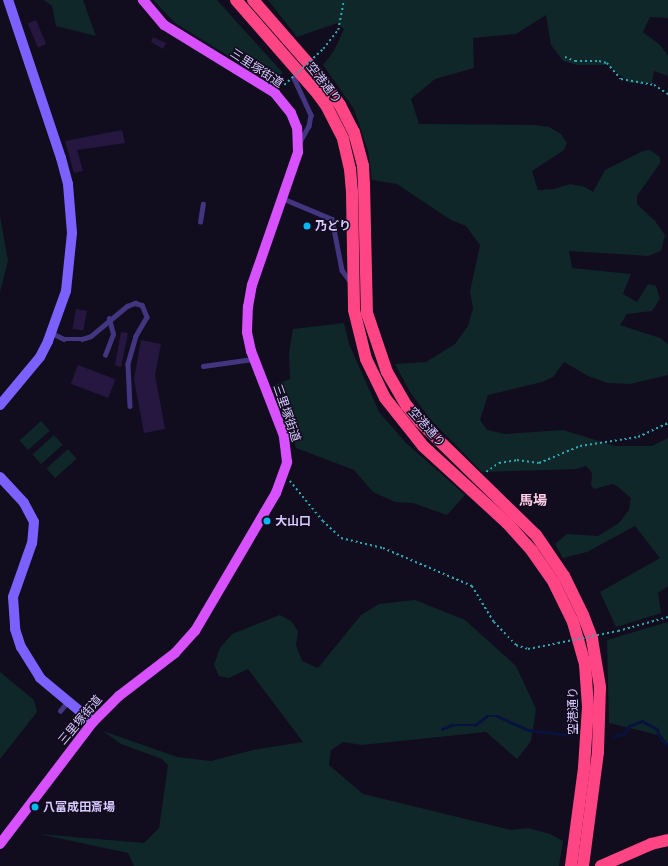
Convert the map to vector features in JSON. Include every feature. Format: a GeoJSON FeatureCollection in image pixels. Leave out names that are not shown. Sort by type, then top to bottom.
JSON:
{"type":"FeatureCollection","features":[{"type":"Feature","properties":{"kind":"highway","name":"空港通り"},"geometry":{"type":"LineString","coordinates":[[236,0],[300,73],[327,107],[348,156],[352,192],[352,284],[360,341],[385,398],[423,446],[507,523],[532,551],[554,583],[573,622],[585,664],[588,707],[587,738],[571,866]]}},
{"type":"Feature","properties":{"kind":"highway","name":"空港通り"},"geometry":{"type":"LineString","coordinates":[[253,0],[321,78],[340,105],[354,132],[364,178],[367,313],[387,372],[407,406],[420,421],[480,481],[519,517],[546,548],[575,596],[592,639],[600,687],[600,726],[583,866]]}},
{"type":"Feature","properties":{"kind":"highway"},"geometry":{"type":"LineString","coordinates":[[601,866],[651,844],[668,840]]}},
{"type":"Feature","properties":{"kind":"main road","name":"三里塚街道"},"geometry":{"type":"LineString","coordinates":[[0,844],[93,722],[118,696],[175,653],[195,631],[238,560],[284,475],[287,462],[284,436],[253,359],[247,332],[248,306],[252,285],[298,152],[299,144],[294,120],[283,102],[274,93],[169,28],[148,9],[143,0]]}},
{"type":"Feature","properties":{"kind":"street"},"geometry":{"type":"LineString","coordinates":[[0,405],[40,357],[52,333],[66,291],[72,255],[68,184],[8,0]]}},
{"type":"Feature","properties":{"kind":"street"},"geometry":{"type":"LineString","coordinates":[[0,477],[24,503],[34,522],[32,543],[14,597],[15,629],[32,669],[93,722]]}},
{"type":"Feature","properties":{"kind":"lane"},"geometry":{"type":"LineString","coordinates":[[299,144],[309,126],[311,115],[294,78],[300,73]]}},
{"type":"Feature","properties":{"kind":"lane"},"geometry":{"type":"LineString","coordinates":[[282,198],[332,219],[342,270],[352,284]]}},
{"type":"Feature","properties":{"kind":"lane"},"geometry":{"type":"LineString","coordinates":[[200,222],[203,204]]}},
{"type":"Feature","properties":{"kind":"lane"},"geometry":{"type":"LineString","coordinates":[[52,333],[64,339],[82,340],[91,336],[126,306],[135,303],[146,310],[147,317],[136,336],[128,364],[130,406]]}},
{"type":"Feature","properties":{"kind":"lane"},"geometry":{"type":"LineString","coordinates":[[104,356],[113,334],[109,319]]}},
{"type":"Feature","properties":{"kind":"lane"},"geometry":{"type":"LineString","coordinates":[[203,366],[253,359]]}},
{"type":"Feature","properties":{"kind":"lane"},"geometry":{"type":"LineString","coordinates":[[60,711],[68,701]]}},
{"type":"Feature","properties":{"kind":"path"},"geometry":{"type":"LineString","coordinates":[[284,85],[323,50],[338,30],[344,0]]}},
{"type":"Feature","properties":{"kind":"path"},"geometry":{"type":"LineString","coordinates":[[565,57],[575,61],[600,61],[606,63],[620,78],[654,85],[668,94]]}},
{"type":"Feature","properties":{"kind":"path"},"geometry":{"type":"LineString","coordinates":[[480,481],[487,471],[499,463],[517,460],[539,463],[580,446],[638,437],[668,423]]}},
{"type":"Feature","properties":{"kind":"path"},"geometry":{"type":"LineString","coordinates":[[284,475],[323,521],[341,538],[383,548],[472,586],[494,622],[516,645],[528,649],[558,644],[618,632],[668,617]]}},
{"type":"Feature","properties":{"kind":"green space"},"geometry":{"type":"Polygon","coordinates":[[[44,0],[83,0],[96,36],[56,26],[52,6],[44,0]]]}},
{"type":"Feature","properties":{"kind":"green space"},"geometry":{"type":"Polygon","coordinates":[[[153,0],[217,0],[283,73],[272,83],[175,23],[153,0]]]}},
{"type":"Feature","properties":{"kind":"green space"},"geometry":{"type":"Polygon","coordinates":[[[268,0],[668,0],[668,18],[650,17],[643,32],[660,45],[668,56],[668,76],[654,71],[652,83],[630,83],[607,65],[577,65],[563,61],[551,45],[546,15],[516,34],[473,38],[474,68],[435,79],[411,99],[419,124],[535,125],[549,127],[561,134],[567,143],[564,150],[532,171],[538,190],[554,189],[570,184],[585,187],[593,192],[605,170],[643,151],[650,150],[660,157],[660,163],[637,196],[637,204],[655,221],[665,235],[661,251],[648,256],[569,251],[572,268],[631,274],[623,294],[637,302],[648,284],[656,286],[660,299],[652,311],[627,314],[620,325],[660,338],[668,344],[668,375],[630,384],[608,383],[588,376],[564,362],[553,377],[542,382],[488,395],[480,420],[487,430],[505,434],[563,430],[615,446],[652,446],[668,438],[668,586],[658,593],[661,613],[616,627],[600,592],[660,558],[635,526],[587,552],[563,558],[555,544],[567,534],[598,536],[619,523],[629,510],[631,498],[613,484],[594,489],[591,485],[592,473],[586,466],[576,469],[482,472],[430,419],[410,392],[395,364],[426,362],[455,344],[468,326],[473,308],[470,292],[480,245],[466,226],[451,220],[397,184],[372,180],[368,151],[354,109],[323,65],[334,51],[344,29],[337,23],[297,37],[268,0]]]}},
{"type":"Feature","properties":{"kind":"green space"},"geometry":{"type":"Polygon","coordinates":[[[0,216],[8,261],[0,292],[0,216]]]}},
{"type":"Feature","properties":{"kind":"green space"},"geometry":{"type":"Polygon","coordinates":[[[344,323],[349,344],[379,412],[406,443],[465,495],[447,515],[413,503],[395,502],[373,492],[354,470],[296,448],[272,386],[290,379],[289,353],[293,329],[344,323]]]}},
{"type":"Feature","properties":{"kind":"green space"},"geometry":{"type":"Polygon","coordinates":[[[41,421],[50,431],[28,450],[19,440],[41,421]]]}},
{"type":"Feature","properties":{"kind":"green space"},"geometry":{"type":"Polygon","coordinates":[[[54,435],[63,445],[41,464],[32,454],[54,435]]]}},
{"type":"Feature","properties":{"kind":"green space"},"geometry":{"type":"Polygon","coordinates":[[[68,449],[77,459],[55,478],[46,468],[68,449]]]}},
{"type":"Feature","properties":{"kind":"green space"},"geometry":{"type":"Polygon","coordinates":[[[415,600],[465,620],[516,666],[536,709],[531,741],[517,759],[486,732],[362,745],[343,742],[331,750],[329,765],[363,794],[511,830],[528,828],[550,834],[563,841],[559,866],[134,866],[128,853],[39,834],[144,843],[159,828],[168,765],[162,759],[121,744],[103,731],[177,757],[211,761],[253,750],[303,742],[248,669],[229,678],[219,676],[214,665],[220,648],[232,634],[280,615],[291,621],[298,631],[296,645],[302,661],[318,668],[361,615],[379,604],[415,600]]]}},
{"type":"Feature","properties":{"kind":"green space"},"geometry":{"type":"Polygon","coordinates":[[[668,622],[668,746],[662,736],[609,723],[607,640],[668,622]]]}},
{"type":"Feature","properties":{"kind":"green space"},"geometry":{"type":"Polygon","coordinates":[[[0,672],[34,700],[37,712],[0,759],[0,672]]]}},
{"type":"Feature","properties":{"kind":"building"},"geometry":{"type":"Polygon","coordinates":[[[36,20],[46,44],[38,47],[28,24],[36,20]]]}},
{"type":"Feature","properties":{"kind":"building"},"geometry":{"type":"Polygon","coordinates":[[[153,37],[166,43],[163,49],[151,42],[153,37]]]}},
{"type":"Feature","properties":{"kind":"building"},"geometry":{"type":"Polygon","coordinates":[[[122,130],[125,143],[77,150],[83,171],[74,173],[65,141],[122,130]]]}},
{"type":"Feature","properties":{"kind":"building"},"geometry":{"type":"Polygon","coordinates":[[[76,309],[87,311],[83,331],[73,329],[76,309]]]}},
{"type":"Feature","properties":{"kind":"building"},"geometry":{"type":"Polygon","coordinates":[[[121,332],[128,333],[121,367],[115,365],[121,332]]]}},
{"type":"Feature","properties":{"kind":"building"},"geometry":{"type":"Polygon","coordinates":[[[141,340],[161,344],[155,375],[165,429],[144,433],[134,379],[141,340]]]}},
{"type":"Feature","properties":{"kind":"building"},"geometry":{"type":"Polygon","coordinates":[[[78,365],[115,379],[108,398],[71,384],[78,365]]]}},
{"type":"Feature","properties":{"kind":"waterway"},"geometry":{"type":"LineString","coordinates":[[442,729],[452,725],[475,725],[487,716],[497,716],[529,730],[570,735]]}},
{"type":"Feature","properties":{"kind":"waterway"},"geometry":{"type":"LineString","coordinates":[[614,736],[624,734],[629,726],[642,721],[657,729],[661,739],[668,745]]}},
{"type":"Feature","properties":{"kind":"place","name":"乃どり"},"geometry":{"type":"Point","coordinates":[307,226]}},
{"type":"Feature","properties":{"kind":"place","name":"大山口"},"geometry":{"type":"Point","coordinates":[267,521]}},
{"type":"Feature","properties":{"kind":"place","name":"八富成田斎場"},"geometry":{"type":"Point","coordinates":[35,807]}},
{"type":"Feature","properties":{"kind":"district","name":"馬場"},"geometry":{"type":"Point","coordinates":[533,500]}}]}
